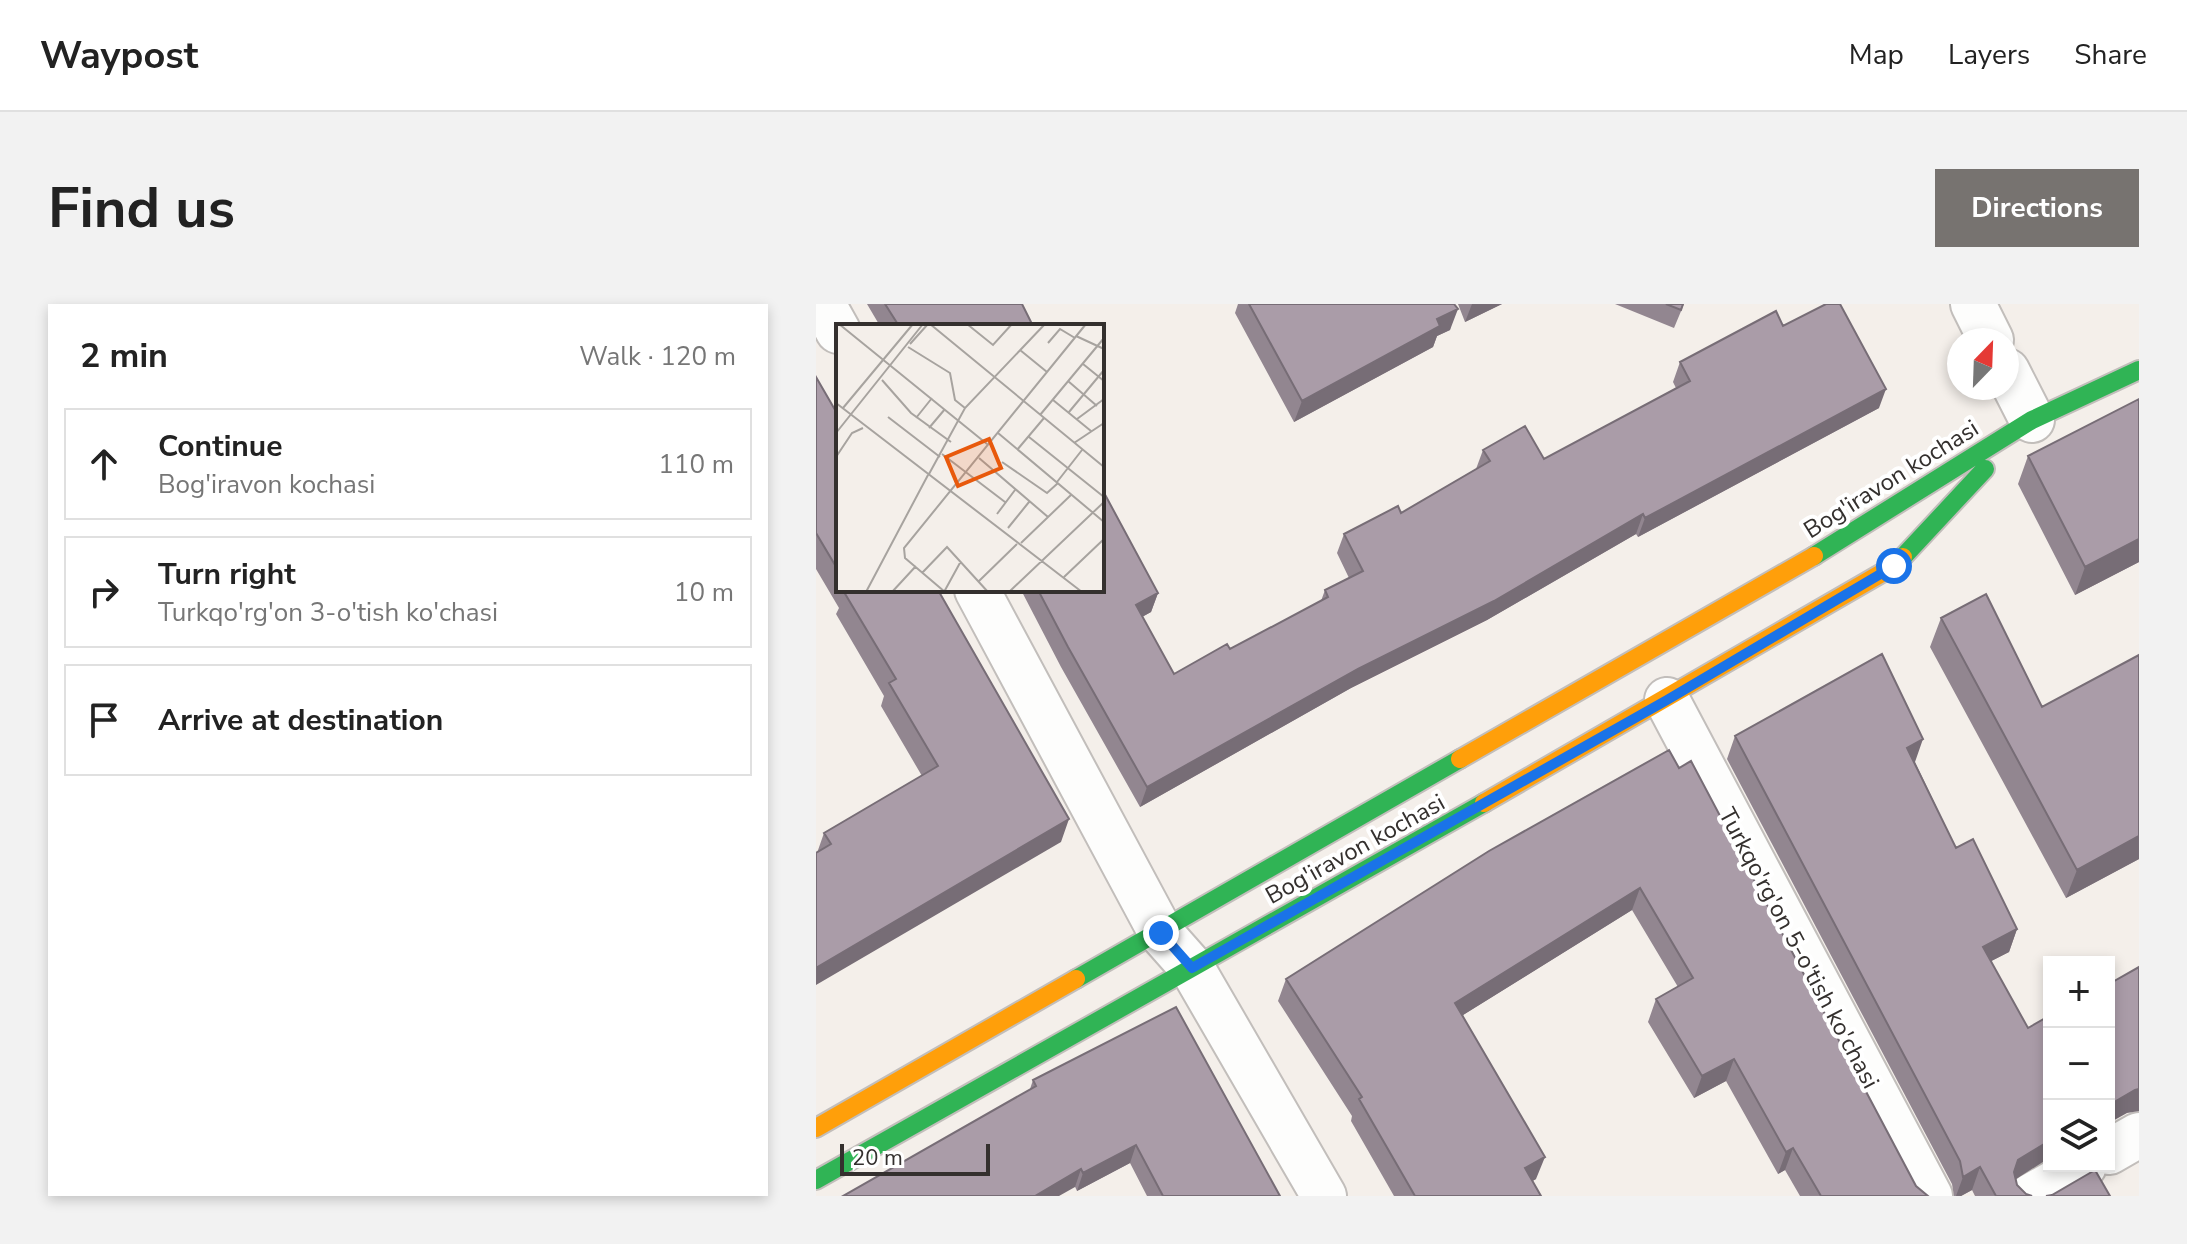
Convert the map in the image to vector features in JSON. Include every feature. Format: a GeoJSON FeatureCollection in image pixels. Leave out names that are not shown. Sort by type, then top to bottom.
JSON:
{"type":"FeatureCollection","features":[{"type":"Feature","properties":{"kind":"street"},"geometry":{"type":"LineString","coordinates":[[823,304],[836,327]]}},
{"type":"Feature","properties":{"kind":"street"},"geometry":{"type":"LineString","coordinates":[[1973,304],[1985,328]]}},
{"type":"Feature","properties":{"kind":"street"},"geometry":{"type":"LineString","coordinates":[[2019,395],[2032,420],[2139,370]]}},
{"type":"Feature","properties":{"kind":"street","name":"Bog'iravon kochasi"},"geometry":{"type":"LineString","coordinates":[[816,1180],[1667,700],[1894,566],[2032,420]]}},
{"type":"Feature","properties":{"kind":"street","name":"Bog'iravon kochasi"},"geometry":{"type":"LineString","coordinates":[[816,1128],[1161,933],[1876,520],[2032,420]]}},
{"type":"Feature","properties":{"kind":"street"},"geometry":{"type":"LineString","coordinates":[[978,592],[1161,933],[1192,968],[1324,1196]]}},
{"type":"Feature","properties":{"kind":"street","name":"Turkqo'rg'on 5-o'tish ko'chasi"},"geometry":{"type":"LineString","coordinates":[[1667,700],[1930,1196]]}},
{"type":"Feature","properties":{"kind":"street"},"geometry":{"type":"LineString","coordinates":[[2115,1149],[2139,1135]]}},
{"type":"Feature","properties":{"kind":"street"},"geometry":{"type":"LineString","coordinates":[[2031,1196],[2073,1172]]}},
{"type":"Feature","properties":{"kind":"building"},"geometry":{"type":"Polygon","coordinates":[[[885,304],[1022,304],[1032,324],[898,324],[885,304]]]}},
{"type":"Feature","properties":{"kind":"building"},"geometry":{"type":"Polygon","coordinates":[[[1249,304],[1454,304],[1458,309],[1437,319],[1440,326],[1302,401],[1249,304]]]}},
{"type":"Feature","properties":{"kind":"building"},"geometry":{"type":"Polygon","coordinates":[[[1666,304],[1683,304],[1681,310],[1666,304]]]}},
{"type":"Feature","properties":{"kind":"building"},"geometry":{"type":"Polygon","coordinates":[[[1826,304],[1840,304],[1886,389],[1645,518],[1643,514],[1494,601],[1358,669],[1147,787],[1039,592],[1104,592],[1104,493],[1158,593],[1136,605],[1174,674],[1227,644],[1230,649],[1328,597],[1325,590],[1363,571],[1344,534],[1398,506],[1401,513],[1490,461],[1483,450],[1525,426],[1544,459],[1690,381],[1680,362],[1776,311],[1783,326],[1826,304]]]}},
{"type":"Feature","properties":{"kind":"building"},"geometry":{"type":"Polygon","coordinates":[[[816,377],[836,412],[836,567],[816,533],[816,377]]]}},
{"type":"Feature","properties":{"kind":"building"},"geometry":{"type":"Polygon","coordinates":[[[2139,399],[2139,539],[2085,567],[2028,456],[2139,399]]]}},
{"type":"Feature","properties":{"kind":"building"},"geometry":{"type":"Polygon","coordinates":[[[844,592],[939,592],[1069,819],[816,968],[816,853],[831,844],[824,833],[938,766],[889,683],[896,679],[844,592]]]}},
{"type":"Feature","properties":{"kind":"building"},"geometry":{"type":"Polygon","coordinates":[[[1986,594],[2042,707],[2139,655],[2139,836],[2077,870],[1941,618],[1986,594]]]}},
{"type":"Feature","properties":{"kind":"building"},"geometry":{"type":"Polygon","coordinates":[[[1882,654],[1923,739],[1907,748],[1956,848],[1973,839],[2017,929],[1983,947],[2028,1028],[2043,1019],[2043,1145],[2018,1160],[2014,1172],[2017,1185],[2032,1196],[1996,1196],[1980,1167],[1963,1177],[1960,1161],[1735,736],[1882,654]]]}},
{"type":"Feature","properties":{"kind":"building"},"geometry":{"type":"Polygon","coordinates":[[[1669,750],[1679,768],[1691,761],[1916,1186],[1928,1196],[1821,1196],[1793,1148],[1786,1152],[1734,1059],[1702,1076],[1656,999],[1693,978],[1640,888],[1455,1003],[1545,1157],[1525,1168],[1541,1196],[1415,1196],[1359,1099],[1362,1097],[1286,979],[1489,851],[1669,750]]]}},
{"type":"Feature","properties":{"kind":"building"},"geometry":{"type":"Polygon","coordinates":[[[2139,967],[2139,1089],[2115,1102],[2115,1028],[2115,981],[2139,967]]]}},
{"type":"Feature","properties":{"kind":"building"},"geometry":{"type":"Polygon","coordinates":[[[1176,1007],[1280,1196],[1163,1196],[1136,1145],[1083,1173],[1081,1169],[1035,1196],[843,1196],[1036,1086],[1033,1080],[1176,1007]]]}},
{"type":"Feature","properties":{"kind":"building"},"geometry":{"type":"Polygon","coordinates":[[[2096,1172],[2110,1196],[2046,1196],[2096,1172]]]}},
{"type":"Feature","properties":{"kind":"traffic: fast"},"geometry":{"type":"LineString","coordinates":[[1814,556],[2032,420],[2139,370]]}},
{"type":"Feature","properties":{"kind":"traffic: fast"},"geometry":{"type":"LineString","coordinates":[[1903,557],[1985,469]]}},
{"type":"Feature","properties":{"kind":"traffic: fast"},"geometry":{"type":"LineString","coordinates":[[1076,979],[1460,759]]}},
{"type":"Feature","properties":{"kind":"traffic: fast"},"geometry":{"type":"LineString","coordinates":[[816,1180],[1484,803]]}},
{"type":"Feature","properties":{"kind":"traffic: slow"},"geometry":{"type":"LineString","coordinates":[[1460,759],[1814,556]]}},
{"type":"Feature","properties":{"kind":"traffic: slow"},"geometry":{"type":"LineString","coordinates":[[1484,803],[1894,566],[1903,557]]}},
{"type":"Feature","properties":{"kind":"traffic: slow"},"geometry":{"type":"LineString","coordinates":[[816,1128],[1076,979]]}},
{"type":"Feature","properties":{"kind":"route"},"geometry":{"type":"LineString","coordinates":[[1161,933],[1192,968],[1667,700],[1894,566]]}}]}
